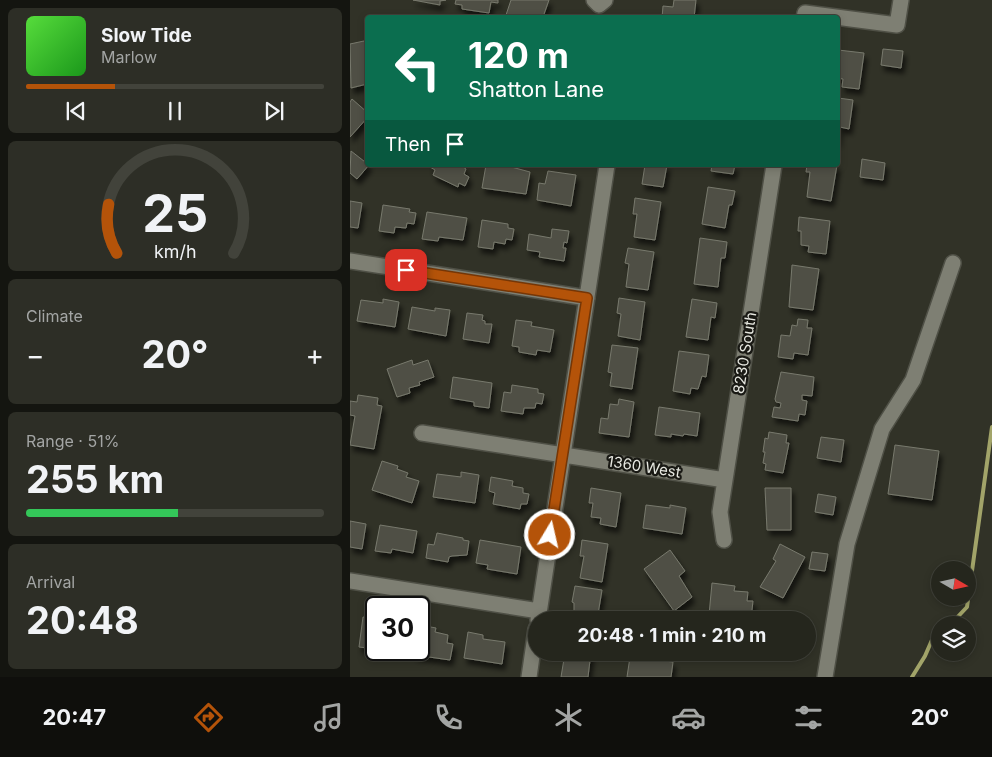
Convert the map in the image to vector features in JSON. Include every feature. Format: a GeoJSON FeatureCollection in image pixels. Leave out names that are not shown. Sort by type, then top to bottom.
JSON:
{"type":"FeatureCollection","features":[{"type":"Feature","properties":{"kind":"street"},"geometry":{"type":"LineString","coordinates":[[840,19],[897,25],[901,0]]}},
{"type":"Feature","properties":{"kind":"street"},"geometry":{"type":"LineString","coordinates":[[539,611],[608,167]]}},
{"type":"Feature","properties":{"kind":"street","name":"8230 South"},"geometry":{"type":"LineString","coordinates":[[724,540],[720,512],[774,167]]}},
{"type":"Feature","properties":{"kind":"street"},"geometry":{"type":"LineString","coordinates":[[350,261],[587,298]]}},
{"type":"Feature","properties":{"kind":"street"},"geometry":{"type":"LineString","coordinates":[[825,677],[847,544],[882,429],[913,380],[953,263]]}},
{"type":"Feature","properties":{"kind":"street","name":"1360 West"},"geometry":{"type":"LineString","coordinates":[[422,433],[725,480]]}},
{"type":"Feature","properties":{"kind":"street"},"geometry":{"type":"LineString","coordinates":[[350,581],[528,613]]}},
{"type":"Feature","properties":{"kind":"street"},"geometry":{"type":"LineString","coordinates":[[529,677],[531,661]]}},
{"type":"Feature","properties":{"kind":"building"},"geometry":{"type":"Polygon","coordinates":[[[413,0],[446,0],[440,1],[440,5],[413,0]]]}},
{"type":"Feature","properties":{"kind":"building"},"geometry":{"type":"Polygon","coordinates":[[[456,0],[498,0],[498,3],[491,2],[489,13],[462,9],[462,5],[455,4],[456,0]]]}},
{"type":"Feature","properties":{"kind":"building"},"geometry":{"type":"Polygon","coordinates":[[[511,0],[549,0],[544,15],[506,15],[511,0]]]}},
{"type":"Feature","properties":{"kind":"building"},"geometry":{"type":"Polygon","coordinates":[[[674,0],[696,0],[694,15],[662,15],[663,6],[673,7],[674,0]]]}},
{"type":"Feature","properties":{"kind":"building"},"geometry":{"type":"Polygon","coordinates":[[[364,41],[365,43],[365,84],[351,88],[350,44],[364,41]]]}},
{"type":"Feature","properties":{"kind":"building"},"geometry":{"type":"Polygon","coordinates":[[[883,49],[903,51],[901,68],[881,65],[883,49]]]}},
{"type":"Feature","properties":{"kind":"building"},"geometry":{"type":"Polygon","coordinates":[[[840,50],[864,53],[859,89],[842,87],[843,79],[840,78],[840,50]]]}},
{"type":"Feature","properties":{"kind":"building"},"geometry":{"type":"Polygon","coordinates":[[[840,98],[853,100],[849,129],[840,127],[840,98]]]}},
{"type":"Feature","properties":{"kind":"building"},"geometry":{"type":"Polygon","coordinates":[[[352,99],[365,110],[365,120],[350,137],[350,102],[352,99]]]}},
{"type":"Feature","properties":{"kind":"building"},"geometry":{"type":"Polygon","coordinates":[[[351,151],[365,162],[365,167],[367,167],[357,179],[350,173],[351,151]]]}},
{"type":"Feature","properties":{"kind":"building"},"geometry":{"type":"Polygon","coordinates":[[[862,159],[885,163],[883,180],[860,177],[862,159]]]}},
{"type":"Feature","properties":{"kind":"building"},"geometry":{"type":"Polygon","coordinates":[[[430,167],[463,167],[466,169],[464,174],[469,177],[465,186],[459,183],[458,187],[433,175],[435,170],[430,167]]]}},
{"type":"Feature","properties":{"kind":"building"},"geometry":{"type":"Polygon","coordinates":[[[486,167],[511,167],[530,172],[526,194],[482,188],[486,167]]]}},
{"type":"Feature","properties":{"kind":"building"},"geometry":{"type":"Polygon","coordinates":[[[645,167],[667,167],[663,187],[642,184],[645,167]]]}},
{"type":"Feature","properties":{"kind":"building"},"geometry":{"type":"Polygon","coordinates":[[[712,167],[735,167],[733,174],[711,171],[712,167]]]}},
{"type":"Feature","properties":{"kind":"building"},"geometry":{"type":"Polygon","coordinates":[[[807,167],[837,167],[831,201],[807,197],[810,172],[806,172],[807,167]]]}},
{"type":"Feature","properties":{"kind":"building"},"geometry":{"type":"Polygon","coordinates":[[[548,171],[576,175],[571,206],[537,200],[539,183],[545,184],[548,171]]]}},
{"type":"Feature","properties":{"kind":"building"},"geometry":{"type":"Polygon","coordinates":[[[708,187],[735,191],[732,205],[729,205],[725,228],[702,224],[708,187]]]}},
{"type":"Feature","properties":{"kind":"building"},"geometry":{"type":"Polygon","coordinates":[[[635,198],[661,202],[655,240],[634,237],[637,214],[633,214],[635,198]]]}},
{"type":"Feature","properties":{"kind":"building"},"geometry":{"type":"Polygon","coordinates":[[[350,201],[362,203],[358,228],[350,227],[350,201]]]}},
{"type":"Feature","properties":{"kind":"building"},"geometry":{"type":"Polygon","coordinates":[[[383,205],[410,209],[409,212],[416,213],[414,224],[407,223],[406,228],[395,227],[394,233],[379,231],[383,205]]]}},
{"type":"Feature","properties":{"kind":"building"},"geometry":{"type":"Polygon","coordinates":[[[427,212],[467,218],[463,240],[439,237],[438,241],[422,239],[427,212]]]}},
{"type":"Feature","properties":{"kind":"building"},"geometry":{"type":"Polygon","coordinates":[[[799,217],[830,221],[826,254],[808,252],[809,246],[801,245],[801,231],[798,231],[799,217]]]}},
{"type":"Feature","properties":{"kind":"building"},"geometry":{"type":"Polygon","coordinates":[[[482,220],[508,224],[508,228],[514,229],[512,240],[506,239],[505,244],[494,242],[493,249],[478,247],[482,220]]]}},
{"type":"Feature","properties":{"kind":"building"},"geometry":{"type":"Polygon","coordinates":[[[552,229],[569,231],[567,243],[564,242],[563,248],[566,248],[564,261],[539,257],[540,252],[527,250],[529,234],[551,238],[552,229]]]}},
{"type":"Feature","properties":{"kind":"building"},"geometry":{"type":"Polygon","coordinates":[[[700,238],[727,242],[725,258],[721,258],[718,287],[694,284],[700,238]]]}},
{"type":"Feature","properties":{"kind":"building"},"geometry":{"type":"Polygon","coordinates":[[[628,248],[654,252],[648,290],[626,287],[629,264],[625,263],[628,248]]]}},
{"type":"Feature","properties":{"kind":"building"},"geometry":{"type":"Polygon","coordinates":[[[792,265],[819,269],[813,310],[789,307],[792,265]]]}},
{"type":"Feature","properties":{"kind":"building"},"geometry":{"type":"Polygon","coordinates":[[[619,298],[645,302],[640,340],[618,336],[621,314],[617,313],[619,298]]]}},
{"type":"Feature","properties":{"kind":"building"},"geometry":{"type":"Polygon","coordinates":[[[383,299],[399,302],[395,327],[357,321],[361,300],[383,303],[383,299]]]}},
{"type":"Feature","properties":{"kind":"building"},"geometry":{"type":"Polygon","coordinates":[[[692,299],[717,303],[715,318],[711,317],[708,340],[686,337],[692,299]]]}},
{"type":"Feature","properties":{"kind":"building"},"geometry":{"type":"Polygon","coordinates":[[[412,307],[435,311],[435,308],[450,310],[446,336],[408,329],[412,307]]]}},
{"type":"Feature","properties":{"kind":"building"},"geometry":{"type":"Polygon","coordinates":[[[467,313],[483,315],[482,320],[485,321],[485,324],[492,324],[489,343],[463,339],[467,313]]]}},
{"type":"Feature","properties":{"kind":"building"},"geometry":{"type":"Polygon","coordinates":[[[798,319],[808,320],[807,328],[812,328],[808,355],[794,353],[793,359],[778,357],[781,335],[790,336],[792,325],[797,326],[798,319]]]}},
{"type":"Feature","properties":{"kind":"building"},"geometry":{"type":"Polygon","coordinates":[[[516,320],[532,322],[531,326],[554,330],[550,352],[537,350],[536,355],[519,352],[519,347],[512,346],[516,320]]]}},
{"type":"Feature","properties":{"kind":"building"},"geometry":{"type":"Polygon","coordinates":[[[612,345],[638,348],[632,389],[610,386],[612,373],[608,372],[612,345]]]}},
{"type":"Feature","properties":{"kind":"building"},"geometry":{"type":"Polygon","coordinates":[[[679,351],[709,355],[706,377],[702,376],[698,389],[691,388],[690,394],[673,391],[679,351]]]}},
{"type":"Feature","properties":{"kind":"building"},"geometry":{"type":"Polygon","coordinates":[[[412,360],[413,365],[428,360],[434,377],[419,382],[420,385],[409,388],[410,393],[397,397],[387,369],[412,360]]]}},
{"type":"Feature","properties":{"kind":"building"},"geometry":{"type":"Polygon","coordinates":[[[781,372],[814,377],[812,396],[802,395],[802,400],[807,401],[805,415],[799,414],[798,421],[772,417],[774,407],[780,408],[781,403],[776,402],[775,399],[781,372]]]}},
{"type":"Feature","properties":{"kind":"building"},"geometry":{"type":"Polygon","coordinates":[[[453,377],[492,383],[489,408],[474,406],[474,402],[450,398],[453,377]]]}},
{"type":"Feature","properties":{"kind":"building"},"geometry":{"type":"Polygon","coordinates":[[[512,385],[538,389],[538,393],[544,394],[542,404],[536,403],[535,408],[524,408],[523,414],[501,411],[504,392],[511,393],[512,385]]]}},
{"type":"Feature","properties":{"kind":"building"},"geometry":{"type":"Polygon","coordinates":[[[358,395],[378,398],[377,405],[382,406],[374,449],[350,445],[355,416],[350,415],[350,401],[357,402],[358,395]]]}},
{"type":"Feature","properties":{"kind":"building"},"geometry":{"type":"Polygon","coordinates":[[[619,399],[634,402],[629,437],[599,433],[601,418],[608,419],[610,404],[618,405],[619,399]]]}},
{"type":"Feature","properties":{"kind":"building"},"geometry":{"type":"Polygon","coordinates":[[[659,407],[700,413],[697,436],[684,434],[683,436],[671,434],[671,437],[655,435],[659,407]]]}},
{"type":"Feature","properties":{"kind":"building"},"geometry":{"type":"Polygon","coordinates":[[[769,432],[787,435],[786,443],[789,443],[783,473],[765,470],[766,464],[763,463],[765,452],[763,452],[765,438],[768,439],[769,432]]]}},
{"type":"Feature","properties":{"kind":"building"},"geometry":{"type":"Polygon","coordinates":[[[821,437],[844,440],[841,462],[817,458],[821,437]]]}},
{"type":"Feature","properties":{"kind":"building"},"geometry":{"type":"Polygon","coordinates":[[[895,445],[939,451],[932,500],[888,494],[895,445]]]}},
{"type":"Feature","properties":{"kind":"building"},"geometry":{"type":"Polygon","coordinates":[[[382,461],[398,466],[397,469],[408,473],[406,477],[419,481],[412,503],[372,490],[382,461]]]}},
{"type":"Feature","properties":{"kind":"building"},"geometry":{"type":"Polygon","coordinates":[[[461,472],[479,475],[475,503],[433,497],[437,474],[461,477],[461,472]]]}},
{"type":"Feature","properties":{"kind":"building"},"geometry":{"type":"Polygon","coordinates":[[[491,477],[513,481],[512,486],[523,488],[523,493],[529,494],[527,504],[521,504],[520,509],[493,504],[495,493],[489,491],[491,477]]]}},
{"type":"Feature","properties":{"kind":"building"},"geometry":{"type":"Polygon","coordinates":[[[591,488],[621,493],[616,527],[600,524],[601,518],[591,517],[593,503],[589,503],[591,488]]]}},
{"type":"Feature","properties":{"kind":"building"},"geometry":{"type":"Polygon","coordinates":[[[765,488],[791,488],[791,530],[767,530],[765,488]]]}},
{"type":"Feature","properties":{"kind":"building"},"geometry":{"type":"Polygon","coordinates":[[[818,494],[836,497],[833,515],[815,512],[818,494]]]}},
{"type":"Feature","properties":{"kind":"building"},"geometry":{"type":"Polygon","coordinates":[[[646,505],[670,508],[670,505],[686,508],[682,534],[643,528],[646,505]]]}},
{"type":"Feature","properties":{"kind":"building"},"geometry":{"type":"Polygon","coordinates":[[[350,521],[366,524],[362,549],[350,547],[350,521]]]}},
{"type":"Feature","properties":{"kind":"building"},"geometry":{"type":"Polygon","coordinates":[[[380,525],[417,531],[413,553],[392,549],[391,553],[375,551],[380,525]]]}},
{"type":"Feature","properties":{"kind":"building"},"geometry":{"type":"Polygon","coordinates":[[[437,533],[469,541],[467,555],[449,557],[448,562],[426,558],[428,544],[434,545],[437,533]]]}},
{"type":"Feature","properties":{"kind":"building"},"geometry":{"type":"Polygon","coordinates":[[[480,540],[521,547],[517,574],[487,569],[488,565],[476,563],[480,540]]]}},
{"type":"Feature","properties":{"kind":"building"},"geometry":{"type":"Polygon","coordinates":[[[582,540],[608,544],[602,582],[580,578],[584,556],[580,556],[582,540]]]}},
{"type":"Feature","properties":{"kind":"building"},"geometry":{"type":"Polygon","coordinates":[[[780,544],[805,557],[783,598],[760,587],[776,561],[773,559],[780,544]]]}},
{"type":"Feature","properties":{"kind":"building"},"geometry":{"type":"Polygon","coordinates":[[[670,550],[685,571],[679,576],[692,597],[674,611],[644,569],[670,550]]]}},
{"type":"Feature","properties":{"kind":"building"},"geometry":{"type":"Polygon","coordinates":[[[812,552],[828,554],[825,571],[809,569],[812,552]]]}},
{"type":"Feature","properties":{"kind":"building"},"geometry":{"type":"Polygon","coordinates":[[[712,583],[735,586],[734,591],[748,592],[747,601],[753,601],[752,611],[709,611],[712,583]]]}},
{"type":"Feature","properties":{"kind":"building"},"geometry":{"type":"Polygon","coordinates":[[[575,586],[602,590],[598,611],[574,611],[574,603],[572,602],[575,586]]]}},
{"type":"Feature","properties":{"kind":"building"},"geometry":{"type":"Polygon","coordinates":[[[363,617],[365,617],[365,648],[359,647],[363,617]]]}},
{"type":"Feature","properties":{"kind":"building"},"geometry":{"type":"Polygon","coordinates":[[[430,627],[436,628],[435,632],[448,635],[447,643],[453,644],[450,660],[430,657],[430,627]]]}},
{"type":"Feature","properties":{"kind":"building"},"geometry":{"type":"Polygon","coordinates":[[[468,632],[483,635],[483,639],[505,642],[502,664],[464,658],[468,632]]]}},
{"type":"Feature","properties":{"kind":"building"},"geometry":{"type":"Polygon","coordinates":[[[564,661],[590,661],[588,677],[561,677],[564,661]]]}},
{"type":"Feature","properties":{"kind":"building"},"geometry":{"type":"Polygon","coordinates":[[[629,661],[673,662],[671,677],[627,677],[629,661]]]}},
{"type":"Feature","properties":{"kind":"waterway"},"geometry":{"type":"LineString","coordinates":[[958,616],[967,607],[992,427]]}},
{"type":"Feature","properties":{"kind":"waterway"},"geometry":{"type":"LineString","coordinates":[[912,677],[931,642]]}},
{"type":"Feature","properties":{"kind":"route"},"geometry":{"type":"LineString","coordinates":[[406,270],[587,298],[550,535]]}}]}
